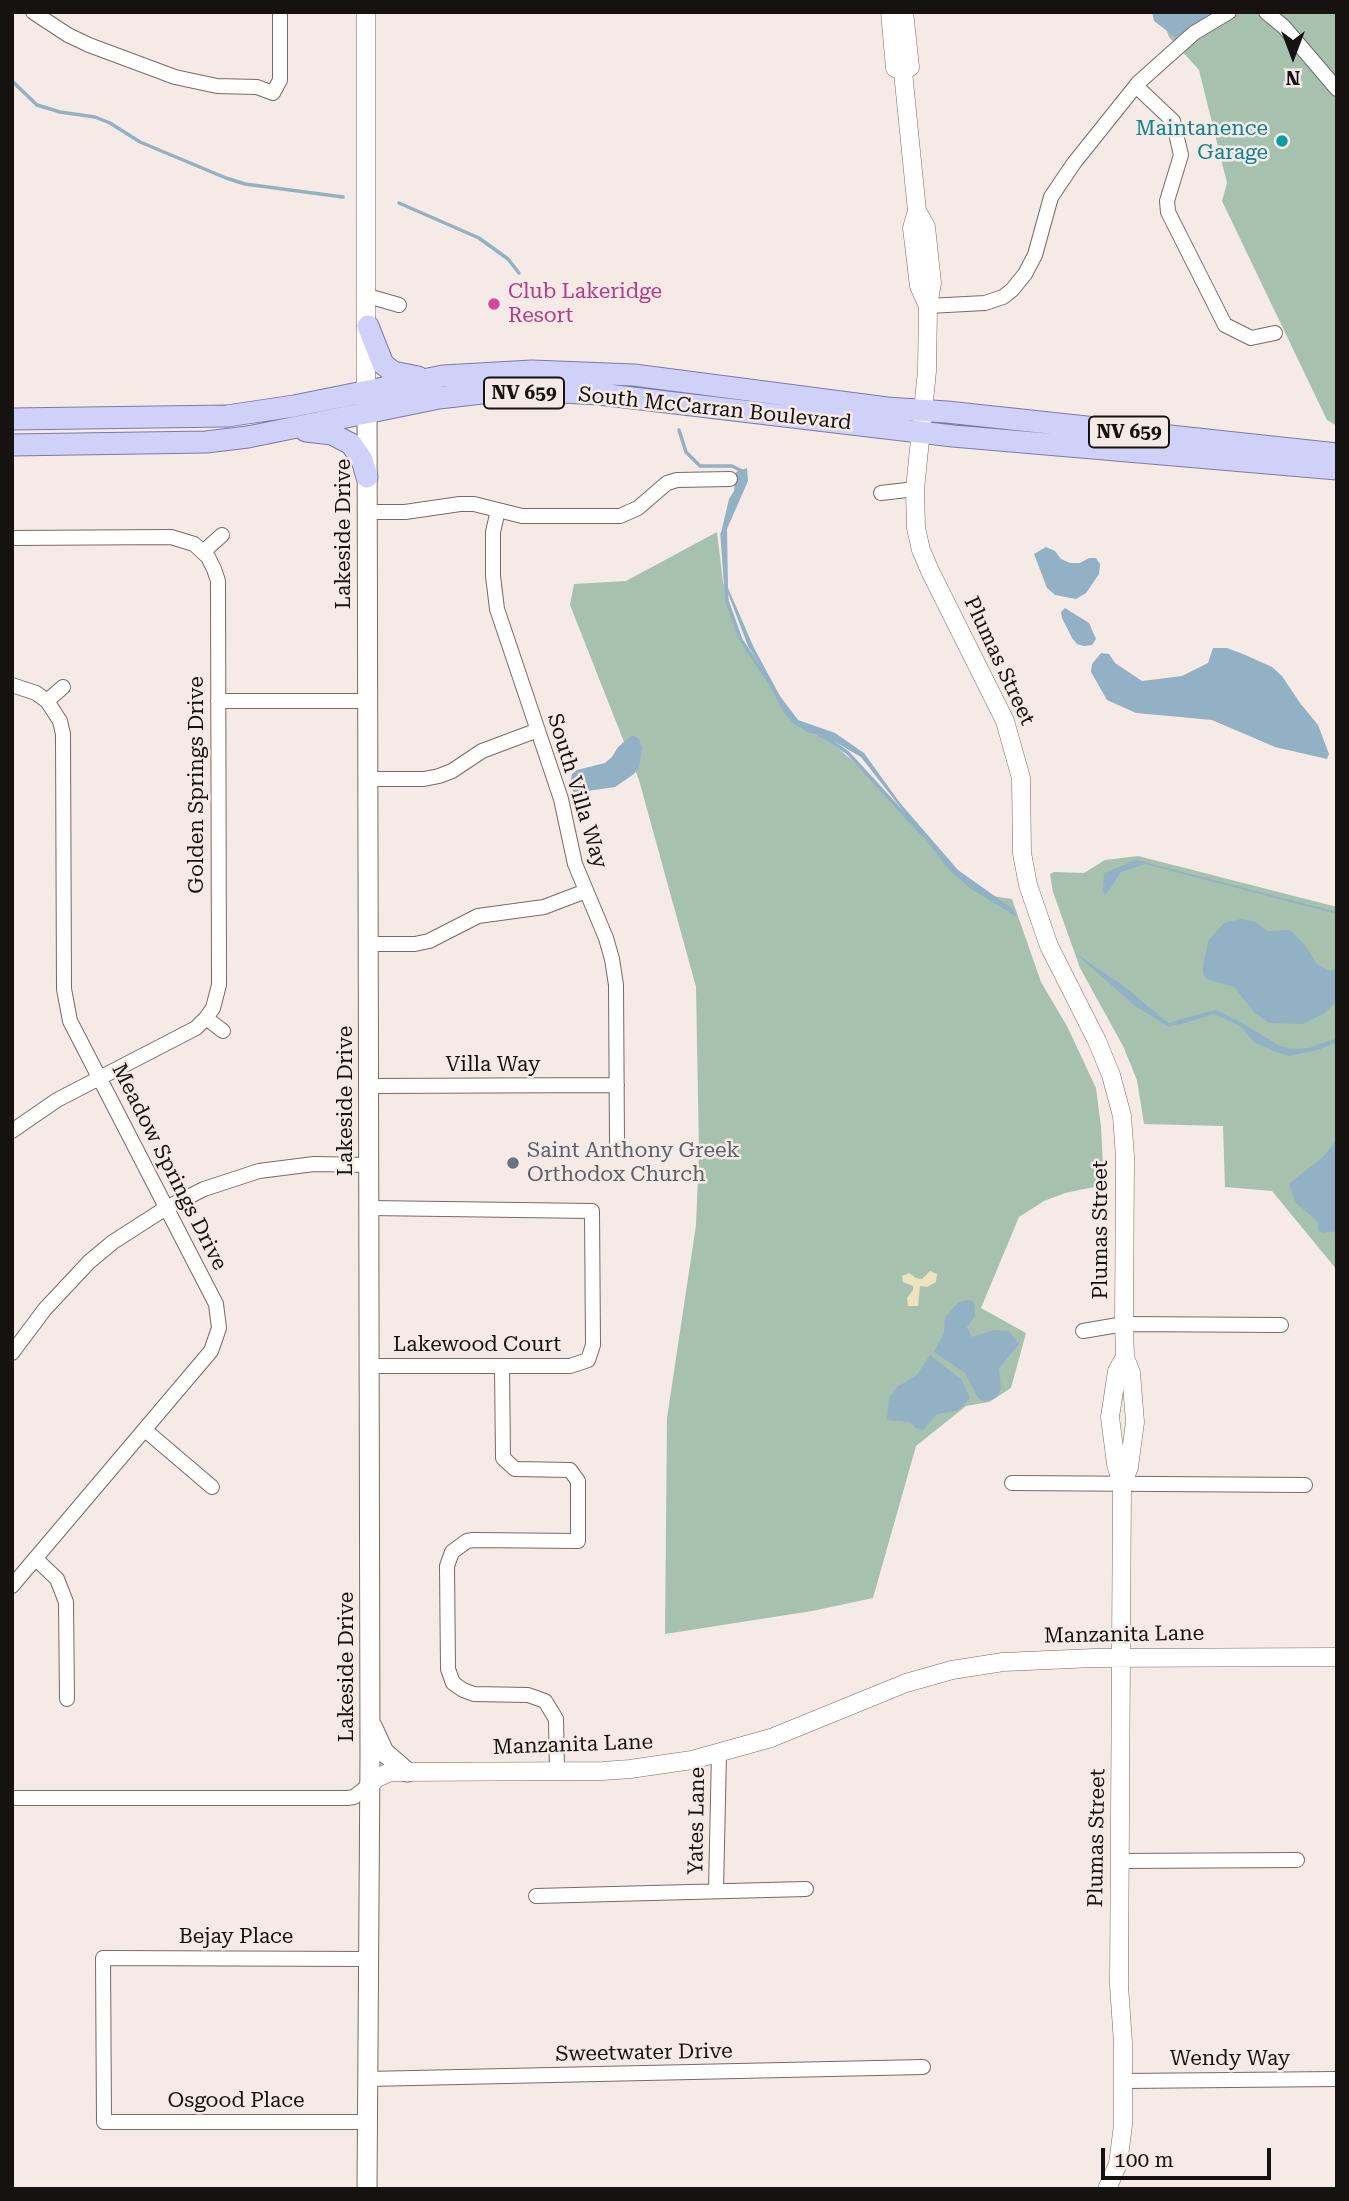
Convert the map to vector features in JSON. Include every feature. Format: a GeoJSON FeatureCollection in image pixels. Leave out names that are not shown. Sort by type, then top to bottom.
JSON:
{"type":"FeatureCollection","features":[{"type":"Feature","properties":{"kind":"main road"},"geometry":{"type":"LineString","coordinates":[[368,326],[380,358],[390,370],[427,379]]}},
{"type":"Feature","properties":{"kind":"main road","name":"South McCarran Boulevard"},"geometry":{"type":"LineString","coordinates":[[12,445],[193,442],[248,437],[283,430],[427,379],[532,371],[624,374],[721,386],[921,421],[1337,468]]}},
{"type":"Feature","properties":{"kind":"main road"},"geometry":{"type":"LineString","coordinates":[[599,394],[631,389],[708,395],[715,393],[721,386]]}},
{"type":"Feature","properties":{"kind":"main road","name":"South McCarran Boulevard"},"geometry":{"type":"LineString","coordinates":[[12,419],[227,416],[482,393],[599,394],[1337,453]]}},
{"type":"Feature","properties":{"kind":"main road","name":"Lakeside Drive"},"geometry":{"type":"LineString","coordinates":[[366,2189],[370,1722],[367,402]]}},
{"type":"Feature","properties":{"kind":"main road"},"geometry":{"type":"LineString","coordinates":[[283,430],[322,433],[342,438],[358,452],[367,477]]}},
{"type":"Feature","properties":{"kind":"main road"},"geometry":{"type":"LineString","coordinates":[[370,1722],[384,1752],[407,1772]]}},
{"type":"Feature","properties":{"kind":"street"},"geometry":{"type":"LineString","coordinates":[[33,12],[89,45],[176,77],[217,86],[257,88],[274,93],[280,80],[279,12]]}},
{"type":"Feature","properties":{"kind":"street","name":"Lakeside Drive"},"geometry":{"type":"LineString","coordinates":[[366,12],[367,402]]}},
{"type":"Feature","properties":{"kind":"street","name":"Plumas Street"},"geometry":{"type":"LineString","coordinates":[[890,12],[895,68],[903,72]]}},
{"type":"Feature","properties":{"kind":"street","name":"Plumas Street"},"geometry":{"type":"LineString","coordinates":[[903,72],[910,67],[904,12]]}},
{"type":"Feature","properties":{"kind":"street"},"geometry":{"type":"LineString","coordinates":[[928,306],[985,303],[1003,297],[1012,290],[1035,255],[1051,197],[1074,163],[1136,86],[1194,33],[1228,12]]}},
{"type":"Feature","properties":{"kind":"street"},"geometry":{"type":"LineString","coordinates":[[1266,12],[1284,27],[1337,89]]}},
{"type":"Feature","properties":{"kind":"street","name":"Plumas Street"},"geometry":{"type":"LineString","coordinates":[[903,72],[917,211],[926,227],[932,283],[928,306],[928,360],[915,489],[915,528],[921,550],[934,569],[1005,721],[1021,778],[1022,853],[1028,885],[1049,946],[1097,1041],[1118,1096],[1125,1157],[1125,1357],[1131,1373],[1135,1422],[1129,1467],[1122,1485]]}},
{"type":"Feature","properties":{"kind":"street"},"geometry":{"type":"LineString","coordinates":[[1136,86],[1173,121],[1181,155],[1167,201],[1168,212],[1225,325],[1251,338],[1275,333]]}},
{"type":"Feature","properties":{"kind":"street"},"geometry":{"type":"LineString","coordinates":[[368,296],[399,305]]}},
{"type":"Feature","properties":{"kind":"street"},"geometry":{"type":"LineString","coordinates":[[367,512],[405,512],[474,504],[522,516],[620,516],[638,508],[657,489],[677,480],[730,480]]}},
{"type":"Feature","properties":{"kind":"street"},"geometry":{"type":"LineString","coordinates":[[881,493],[915,489]]}},
{"type":"Feature","properties":{"kind":"street","name":"South Villa Way"},"geometry":{"type":"LineString","coordinates":[[498,510],[493,532],[495,599],[561,799],[575,864],[606,938],[616,985],[617,1143]]}},
{"type":"Feature","properties":{"kind":"street"},"geometry":{"type":"LineString","coordinates":[[12,538],[171,537],[194,544],[203,552],[222,535]]}},
{"type":"Feature","properties":{"kind":"street","name":"Golden Springs Drive"},"geometry":{"type":"LineString","coordinates":[[203,552],[218,581],[219,985],[214,1008],[206,1018]]}},
{"type":"Feature","properties":{"kind":"street"},"geometry":{"type":"LineString","coordinates":[[12,685],[36,693],[47,701],[63,687]]}},
{"type":"Feature","properties":{"kind":"street","name":"Meadow Springs Drive"},"geometry":{"type":"LineString","coordinates":[[12,1586],[37,1560],[211,1351],[219,1328],[216,1304],[70,1021],[65,1005],[63,734],[60,721],[47,701]]}},
{"type":"Feature","properties":{"kind":"street"},"geometry":{"type":"LineString","coordinates":[[218,701],[368,701]]}},
{"type":"Feature","properties":{"kind":"street"},"geometry":{"type":"LineString","coordinates":[[368,779],[424,779],[439,776],[452,771],[482,751],[538,730]]}},
{"type":"Feature","properties":{"kind":"street"},"geometry":{"type":"LineString","coordinates":[[369,944],[415,944],[429,941],[478,916],[544,906],[586,891]]}},
{"type":"Feature","properties":{"kind":"street"},"geometry":{"type":"LineString","coordinates":[[12,1131],[57,1100],[195,1028],[206,1018],[223,1031]]}},
{"type":"Feature","properties":{"kind":"street","name":"Villa Way"},"geometry":{"type":"LineString","coordinates":[[369,1086],[617,1085]]}},
{"type":"Feature","properties":{"kind":"street"},"geometry":{"type":"LineString","coordinates":[[12,1353],[44,1309],[89,1262],[113,1242],[166,1208],[204,1189],[259,1171],[314,1164],[369,1165]]}},
{"type":"Feature","properties":{"kind":"street","name":"Lakewood Court"},"geometry":{"type":"LineString","coordinates":[[369,1208],[592,1211],[593,1346],[588,1360],[570,1366],[369,1366]]}},
{"type":"Feature","properties":{"kind":"street"},"geometry":{"type":"LineString","coordinates":[[1083,1331],[1124,1324],[1281,1325]]}},
{"type":"Feature","properties":{"kind":"street","name":"Plumas Street"},"geometry":{"type":"LineString","coordinates":[[1107,2189],[1122,2147],[1124,2081],[1119,1993],[1122,1485],[1116,1464],[1110,1417],[1117,1371],[1125,1357]]}},
{"type":"Feature","properties":{"kind":"street"},"geometry":{"type":"LineString","coordinates":[[502,1367],[503,1458],[515,1469],[570,1470],[578,1481],[578,1541],[473,1540],[467,1541],[452,1552],[447,1566],[448,1670],[453,1683],[474,1694],[528,1695],[545,1701],[556,1719],[557,1772]]}},
{"type":"Feature","properties":{"kind":"street"},"geometry":{"type":"LineString","coordinates":[[145,1430],[212,1487]]}},
{"type":"Feature","properties":{"kind":"street"},"geometry":{"type":"LineString","coordinates":[[1012,1483],[1305,1485]]}},
{"type":"Feature","properties":{"kind":"street"},"geometry":{"type":"LineString","coordinates":[[37,1560],[57,1579],[66,1602],[67,1699]]}},
{"type":"Feature","properties":{"kind":"street","name":"Manzanita Lane"},"geometry":{"type":"LineString","coordinates":[[12,1798],[347,1798],[354,1797],[385,1774],[631,1769],[719,1754],[771,1738],[906,1683],[952,1670],[1030,1659],[1337,1657]]}},
{"type":"Feature","properties":{"kind":"street","name":"Yates Lane"},"geometry":{"type":"LineString","coordinates":[[716,1890],[719,1754]]}},
{"type":"Feature","properties":{"kind":"street"},"geometry":{"type":"LineString","coordinates":[[1120,1861],[1297,1860]]}},
{"type":"Feature","properties":{"kind":"street","name":"Yates Lane"},"geometry":{"type":"LineString","coordinates":[[536,1896],[709,1893],[716,1890],[806,1888]]}},
{"type":"Feature","properties":{"kind":"street","name":"Bejay Place"},"geometry":{"type":"LineString","coordinates":[[104,2122],[103,1958],[368,1959]]}},
{"type":"Feature","properties":{"kind":"street","name":"Sweetwater Drive"},"geometry":{"type":"LineString","coordinates":[[367,2079],[923,2067]]}},
{"type":"Feature","properties":{"kind":"street","name":"Wendy Way"},"geometry":{"type":"LineString","coordinates":[[1124,2081],[1337,2080]]}},
{"type":"Feature","properties":{"kind":"street","name":"Osgood Place"},"geometry":{"type":"LineString","coordinates":[[104,2122],[367,2122]]}},
{"type":"Feature","properties":{"kind":"green space"},"geometry":{"type":"Polygon","coordinates":[[[1160,12],[1337,12],[1337,426],[1327,420],[1222,201],[1227,183],[1199,70],[1169,37],[1160,12]]]}},
{"type":"Feature","properties":{"kind":"green space"},"geometry":{"type":"Polygon","coordinates":[[[717,532],[723,582],[742,643],[774,691],[807,731],[830,741],[872,778],[959,878],[985,895],[1012,899],[1041,982],[1067,1026],[1096,1088],[1104,1185],[1065,1193],[1044,1201],[1019,1217],[981,1308],[1026,1333],[1011,1388],[989,1402],[966,1406],[916,1446],[873,1598],[812,1611],[665,1634],[667,1418],[696,1225],[699,1154],[696,987],[639,780],[570,605],[574,584],[626,581],[717,532]]]}},
{"type":"Feature","properties":{"kind":"green space"},"geometry":{"type":"Polygon","coordinates":[[[1138,856],[1337,907],[1337,1270],[1272,1191],[1225,1187],[1223,1126],[1144,1124],[1137,1080],[1123,1046],[1080,968],[1053,892],[1050,874],[1084,873],[1105,860],[1138,856]]]}},
{"type":"Feature","properties":{"kind":"sand"},"geometry":{"type":"Polygon","coordinates":[[[930,1271],[937,1274],[936,1282],[927,1287],[920,1286],[918,1306],[908,1306],[907,1298],[913,1286],[903,1282],[902,1276],[909,1273],[922,1279],[930,1271]]]}},
{"type":"Feature","properties":{"kind":"water"},"geometry":{"type":"Polygon","coordinates":[[[1152,12],[1210,12],[1175,37],[1154,21],[1152,12]]]}},
{"type":"Feature","properties":{"kind":"water"},"geometry":{"type":"Polygon","coordinates":[[[747,468],[748,481],[727,529],[728,588],[754,648],[780,696],[798,720],[835,733],[864,753],[900,803],[958,870],[1013,909],[1017,917],[971,889],[950,871],[861,757],[830,739],[807,732],[784,713],[777,693],[748,646],[726,588],[721,533],[729,499],[734,491],[736,472],[747,468]]]}},
{"type":"Feature","properties":{"kind":"water"},"geometry":{"type":"Polygon","coordinates":[[[1046,547],[1070,563],[1096,558],[1100,564],[1099,574],[1086,593],[1076,599],[1055,595],[1047,588],[1034,554],[1046,547]]]}},
{"type":"Feature","properties":{"kind":"water"},"geometry":{"type":"Polygon","coordinates":[[[1065,608],[1089,623],[1096,639],[1092,645],[1077,644],[1072,638],[1062,618],[1061,612],[1065,608]]]}},
{"type":"Feature","properties":{"kind":"water"},"geometry":{"type":"Polygon","coordinates":[[[1213,648],[1227,648],[1243,654],[1272,667],[1282,676],[1318,725],[1329,754],[1327,759],[1275,747],[1212,720],[1136,713],[1107,700],[1091,672],[1092,664],[1101,653],[1109,654],[1115,663],[1142,681],[1182,676],[1208,663],[1213,648]]]}},
{"type":"Feature","properties":{"kind":"water"},"geometry":{"type":"Polygon","coordinates":[[[632,735],[639,739],[642,748],[639,767],[634,774],[615,787],[574,793],[570,784],[572,774],[577,770],[605,763],[632,735]]]}},
{"type":"Feature","properties":{"kind":"water"},"geometry":{"type":"Polygon","coordinates":[[[1136,860],[1337,914],[1145,864],[1121,872],[1105,896],[1104,873],[1136,860]]]}},
{"type":"Feature","properties":{"kind":"water"},"geometry":{"type":"Polygon","coordinates":[[[1241,919],[1255,922],[1267,931],[1290,930],[1305,945],[1317,964],[1330,971],[1337,968],[1337,1001],[1325,1013],[1303,1024],[1269,1023],[1254,1012],[1234,987],[1207,979],[1203,974],[1203,967],[1208,941],[1224,923],[1241,919]]]}},
{"type":"Feature","properties":{"kind":"water"},"geometry":{"type":"Polygon","coordinates":[[[1075,953],[1125,987],[1167,1022],[1166,1025],[1135,1006],[1075,953]]]}},
{"type":"Feature","properties":{"kind":"water"},"geometry":{"type":"Polygon","coordinates":[[[1216,1010],[1290,1049],[1309,1048],[1337,1038],[1337,1042],[1318,1050],[1289,1056],[1254,1042],[1240,1026],[1214,1014],[1178,1025],[1177,1020],[1216,1010]]]}},
{"type":"Feature","properties":{"kind":"water"},"geometry":{"type":"Polygon","coordinates":[[[1337,1139],[1337,1231],[1323,1233],[1318,1231],[1315,1219],[1296,1203],[1290,1183],[1324,1156],[1337,1139]]]}},
{"type":"Feature","properties":{"kind":"water"},"geometry":{"type":"Polygon","coordinates":[[[973,1301],[975,1306],[975,1316],[967,1327],[972,1337],[994,1330],[1009,1331],[1019,1344],[999,1368],[1001,1388],[998,1396],[992,1400],[983,1401],[978,1398],[965,1373],[934,1352],[944,1333],[945,1317],[958,1303],[973,1301]]]}},
{"type":"Feature","properties":{"kind":"water"},"geometry":{"type":"Polygon","coordinates":[[[930,1355],[962,1380],[970,1398],[956,1411],[937,1414],[923,1430],[910,1422],[887,1420],[889,1397],[897,1387],[917,1375],[930,1355]]]}},
{"type":"Feature","properties":{"kind":"waterway"},"geometry":{"type":"LineString","coordinates":[[12,81],[37,105],[60,112],[95,117],[140,142],[226,178],[245,184],[343,197]]}},
{"type":"Feature","properties":{"kind":"waterway"},"geometry":{"type":"LineString","coordinates":[[399,203],[479,238],[508,259],[519,273]]}},
{"type":"Feature","properties":{"kind":"waterway"},"geometry":{"type":"LineString","coordinates":[[679,430],[686,452],[700,466],[732,466],[744,472]]}},
{"type":"Feature","properties":{"kind":"waterway"},"geometry":{"type":"LineString","coordinates":[[722,534],[727,601],[741,640],[783,707]]}},
{"type":"Feature","properties":{"kind":"waterway"},"geometry":{"type":"LineString","coordinates":[[819,735],[848,753],[923,835]]}},
{"type":"Feature","properties":{"kind":"waterway"},"geometry":{"type":"LineString","coordinates":[[1162,1021],[1169,1025],[1181,1021]]}},
{"type":"Feature","properties":{"kind":"place","name":"Maintanence Garage"},"geometry":{"type":"Point","coordinates":[1282,141]}},
{"type":"Feature","properties":{"kind":"place","name":"Club Lakeridge Resort"},"geometry":{"type":"Point","coordinates":[494,304]}},
{"type":"Feature","properties":{"kind":"place","name":"Saint Anthony Greek Orthodox Church"},"geometry":{"type":"Point","coordinates":[513,1163]}}]}
